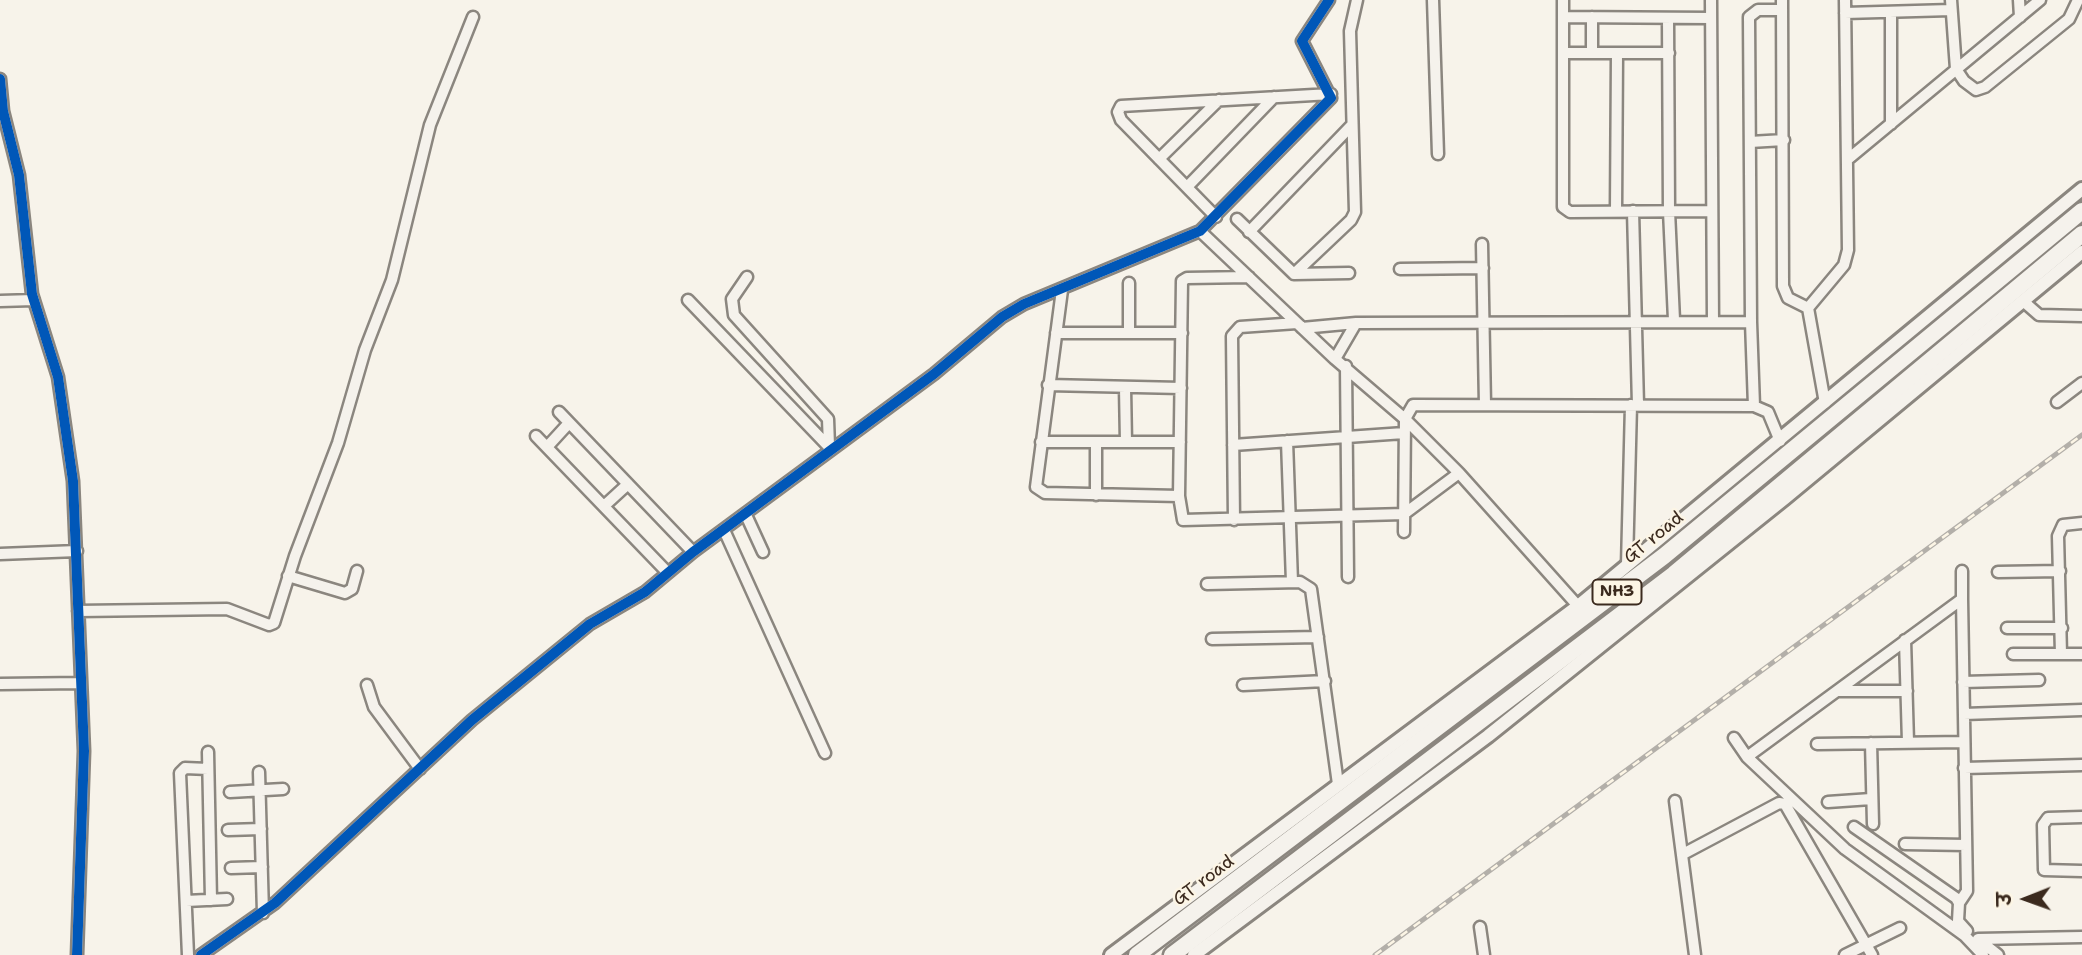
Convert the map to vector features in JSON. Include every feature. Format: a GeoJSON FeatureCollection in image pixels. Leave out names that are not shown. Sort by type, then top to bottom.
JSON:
{"type":"FeatureCollection","features":[{"type":"Feature","properties":{"kind":"highway","name":"GT road"},"geometry":{"type":"LineString","coordinates":[[1137,955],[1664,556],[2082,211]]}},
{"type":"Feature","properties":{"kind":"highway","name":"NH3"},"geometry":{"type":"LineString","coordinates":[[1172,955],[1674,574],[2082,234]]}},
{"type":"Feature","properties":{"kind":"main road"},"geometry":{"type":"LineString","coordinates":[[1111,955],[1578,606],[2082,189]]}},
{"type":"Feature","properties":{"kind":"main road"},"geometry":{"type":"LineString","coordinates":[[1194,955],[1488,736],[1785,498],[2082,252]]}},
{"type":"Feature","properties":{"kind":"street"},"geometry":{"type":"LineString","coordinates":[[201,955],[215,952],[263,913],[472,720],[583,630],[645,592],[667,572],[747,514],[1002,317],[1024,304],[1200,231],[1329,100],[1331,94],[1302,41],[1329,0]]}},
{"type":"Feature","properties":{"kind":"street"},"geometry":{"type":"LineString","coordinates":[[1294,274],[1353,217],[1351,25],[1357,0]]}},
{"type":"Feature","properties":{"kind":"street"},"geometry":{"type":"LineString","coordinates":[[1433,0],[1437,154]]}},
{"type":"Feature","properties":{"kind":"street"},"geometry":{"type":"LineString","coordinates":[[1563,0],[1563,207],[1570,212],[1711,211]]}},
{"type":"Feature","properties":{"kind":"street"},"geometry":{"type":"LineString","coordinates":[[1711,0],[1713,321]]}},
{"type":"Feature","properties":{"kind":"street"},"geometry":{"type":"LineString","coordinates":[[1825,403],[1808,308],[1846,258],[1845,0]]}},
{"type":"Feature","properties":{"kind":"street"},"geometry":{"type":"LineString","coordinates":[[2019,0],[2020,17]]}},
{"type":"Feature","properties":{"kind":"street"},"geometry":{"type":"LineString","coordinates":[[1847,160],[2040,0]]}},
{"type":"Feature","properties":{"kind":"street"},"geometry":{"type":"LineString","coordinates":[[1845,13],[1891,12],[1951,5],[1956,69],[1970,88],[1976,90],[1985,86],[2069,19],[2078,0]]}},
{"type":"Feature","properties":{"kind":"street"},"geometry":{"type":"LineString","coordinates":[[1754,406],[1749,17],[1753,11],[1782,5],[1783,286],[1788,298],[1808,308]]}},
{"type":"Feature","properties":{"kind":"street"},"geometry":{"type":"LineString","coordinates":[[1891,12],[1891,124]]}},
{"type":"Feature","properties":{"kind":"street"},"geometry":{"type":"LineString","coordinates":[[78,611],[227,609],[269,625],[274,623],[288,576],[338,443],[365,350],[392,280],[430,125],[473,17]]}},
{"type":"Feature","properties":{"kind":"street"},"geometry":{"type":"LineString","coordinates":[[1563,17],[1711,18]]}},
{"type":"Feature","properties":{"kind":"street"},"geometry":{"type":"LineString","coordinates":[[1592,17],[1592,53]]}},
{"type":"Feature","properties":{"kind":"street"},"geometry":{"type":"LineString","coordinates":[[1668,18],[1669,211],[1674,320]]}},
{"type":"Feature","properties":{"kind":"street"},"geometry":{"type":"LineString","coordinates":[[1564,53],[1669,53]]}},
{"type":"Feature","properties":{"kind":"street"},"geometry":{"type":"LineString","coordinates":[[1616,211],[1617,54]]}},
{"type":"Feature","properties":{"kind":"street"},"geometry":{"type":"LineString","coordinates":[[0,79],[4,130],[19,175],[27,263],[34,300],[51,350],[67,422],[77,551],[84,751],[77,955]]}},
{"type":"Feature","properties":{"kind":"street"},"geometry":{"type":"LineString","coordinates":[[1216,217],[1121,120],[1118,112],[1121,106],[1331,94]]}},
{"type":"Feature","properties":{"kind":"street"},"geometry":{"type":"LineString","coordinates":[[1187,187],[1274,97]]}},
{"type":"Feature","properties":{"kind":"street"},"geometry":{"type":"LineString","coordinates":[[1159,159],[1219,100]]}},
{"type":"Feature","properties":{"kind":"street"},"geometry":{"type":"LineString","coordinates":[[1249,232],[1351,126]]}},
{"type":"Feature","properties":{"kind":"street"},"geometry":{"type":"LineString","coordinates":[[1750,142],[1784,140]]}},
{"type":"Feature","properties":{"kind":"street"},"geometry":{"type":"LineString","coordinates":[[1627,565],[1636,320],[1633,211]]}},
{"type":"Feature","properties":{"kind":"street"},"geometry":{"type":"LineString","coordinates":[[1237,219],[1294,274],[1349,273]]}},
{"type":"Feature","properties":{"kind":"street"},"geometry":{"type":"LineString","coordinates":[[1200,231],[1299,326],[1405,419],[1458,473],[1578,606]]}},
{"type":"Feature","properties":{"kind":"street"},"geometry":{"type":"LineString","coordinates":[[1482,244],[1485,405]]}},
{"type":"Feature","properties":{"kind":"street"},"geometry":{"type":"LineString","coordinates":[[1400,269],[1483,268]]}},
{"type":"Feature","properties":{"kind":"street"},"geometry":{"type":"LineString","coordinates":[[747,277],[732,299],[734,315],[828,419],[831,448]]}},
{"type":"Feature","properties":{"kind":"street"},"geometry":{"type":"LineString","coordinates":[[1248,277],[1183,279],[1179,496],[1183,520],[1290,519],[1404,513],[1458,473]]}},
{"type":"Feature","properties":{"kind":"street"},"geometry":{"type":"LineString","coordinates":[[1129,283],[1129,332]]}},
{"type":"Feature","properties":{"kind":"street"},"geometry":{"type":"LineString","coordinates":[[1062,289],[1036,482],[1039,491],[1179,496]]}},
{"type":"Feature","properties":{"kind":"street"},"geometry":{"type":"LineString","coordinates":[[0,301],[34,300]]}},
{"type":"Feature","properties":{"kind":"street"},"geometry":{"type":"LineString","coordinates":[[688,300],[831,448]]}},
{"type":"Feature","properties":{"kind":"street"},"geometry":{"type":"LineString","coordinates":[[2023,300],[2039,315],[2082,316]]}},
{"type":"Feature","properties":{"kind":"street"},"geometry":{"type":"LineString","coordinates":[[1234,520],[1234,332],[1240,327],[1636,320],[1751,322]]}},
{"type":"Feature","properties":{"kind":"street"},"geometry":{"type":"LineString","coordinates":[[1335,359],[1356,323]]}},
{"type":"Feature","properties":{"kind":"street"},"geometry":{"type":"LineString","coordinates":[[1056,333],[1182,333]]}},
{"type":"Feature","properties":{"kind":"street"},"geometry":{"type":"LineString","coordinates":[[1346,366],[1348,577]]}},
{"type":"Feature","properties":{"kind":"street"},"geometry":{"type":"LineString","coordinates":[[2057,402],[2082,383]]}},
{"type":"Feature","properties":{"kind":"street"},"geometry":{"type":"LineString","coordinates":[[1048,385],[1181,388]]}},
{"type":"Feature","properties":{"kind":"street"},"geometry":{"type":"LineString","coordinates":[[1125,388],[1126,442]]}},
{"type":"Feature","properties":{"kind":"street"},"geometry":{"type":"LineString","coordinates":[[1404,532],[1404,433],[1405,419],[1413,405],[1754,406],[1768,411],[1780,441]]}},
{"type":"Feature","properties":{"kind":"street"},"geometry":{"type":"LineString","coordinates":[[559,412],[693,552]]}},
{"type":"Feature","properties":{"kind":"street"},"geometry":{"type":"LineString","coordinates":[[547,447],[569,423]]}},
{"type":"Feature","properties":{"kind":"street"},"geometry":{"type":"LineString","coordinates":[[1233,445],[1404,433]]}},
{"type":"Feature","properties":{"kind":"street"},"geometry":{"type":"LineString","coordinates":[[536,436],[667,572]]}},
{"type":"Feature","properties":{"kind":"street"},"geometry":{"type":"LineString","coordinates":[[1287,441],[1292,582]]}},
{"type":"Feature","properties":{"kind":"street"},"geometry":{"type":"LineString","coordinates":[[1041,442],[1180,442]]}},
{"type":"Feature","properties":{"kind":"street"},"geometry":{"type":"LineString","coordinates":[[1096,442],[1096,495]]}},
{"type":"Feature","properties":{"kind":"street"},"geometry":{"type":"LineString","coordinates":[[604,506],[628,484]]}},
{"type":"Feature","properties":{"kind":"street"},"geometry":{"type":"LineString","coordinates":[[747,514],[763,552]]}},
{"type":"Feature","properties":{"kind":"street"},"geometry":{"type":"LineString","coordinates":[[2061,654],[2059,531],[2065,524],[2082,523]]}},
{"type":"Feature","properties":{"kind":"street"},"geometry":{"type":"LineString","coordinates":[[724,530],[825,753]]}},
{"type":"Feature","properties":{"kind":"street"},"geometry":{"type":"LineString","coordinates":[[0,554],[77,551]]}},
{"type":"Feature","properties":{"kind":"street"},"geometry":{"type":"LineString","coordinates":[[288,576],[345,593],[352,589],[357,571]]}},
{"type":"Feature","properties":{"kind":"street"},"geometry":{"type":"LineString","coordinates":[[1962,571],[1967,891],[1959,903],[1959,923],[1998,955]]}},
{"type":"Feature","properties":{"kind":"street"},"geometry":{"type":"LineString","coordinates":[[1998,572],[2060,571]]}},
{"type":"Feature","properties":{"kind":"street"},"geometry":{"type":"LineString","coordinates":[[1208,584],[1292,582],[1307,584],[1311,589],[1338,784]]}},
{"type":"Feature","properties":{"kind":"street"},"geometry":{"type":"LineString","coordinates":[[1746,757],[1962,599]]}},
{"type":"Feature","properties":{"kind":"street"},"geometry":{"type":"LineString","coordinates":[[2007,628],[2062,628]]}},
{"type":"Feature","properties":{"kind":"street"},"geometry":{"type":"LineString","coordinates":[[1212,639],[1318,637]]}},
{"type":"Feature","properties":{"kind":"street"},"geometry":{"type":"LineString","coordinates":[[1905,640],[1908,742]]}},
{"type":"Feature","properties":{"kind":"street"},"geometry":{"type":"LineString","coordinates":[[2013,654],[2082,654]]}},
{"type":"Feature","properties":{"kind":"street"},"geometry":{"type":"LineString","coordinates":[[1964,682],[2039,680]]}},
{"type":"Feature","properties":{"kind":"street"},"geometry":{"type":"LineString","coordinates":[[1243,685],[1325,681]]}},
{"type":"Feature","properties":{"kind":"street"},"geometry":{"type":"LineString","coordinates":[[0,684],[81,683]]}},
{"type":"Feature","properties":{"kind":"street"},"geometry":{"type":"LineString","coordinates":[[367,685],[377,711],[420,769]]}},
{"type":"Feature","properties":{"kind":"street"},"geometry":{"type":"LineString","coordinates":[[1836,691],[1907,691]]}},
{"type":"Feature","properties":{"kind":"street"},"geometry":{"type":"LineString","coordinates":[[1964,714],[2082,710]]}},
{"type":"Feature","properties":{"kind":"street"},"geometry":{"type":"LineString","coordinates":[[1734,738],[1746,757],[1845,849],[1965,936],[1983,955]]}},
{"type":"Feature","properties":{"kind":"street"},"geometry":{"type":"LineString","coordinates":[[1817,744],[1964,742]]}},
{"type":"Feature","properties":{"kind":"street"},"geometry":{"type":"LineString","coordinates":[[1871,743],[1873,824]]}},
{"type":"Feature","properties":{"kind":"street"},"geometry":{"type":"LineString","coordinates":[[208,752],[211,900]]}},
{"type":"Feature","properties":{"kind":"street"},"geometry":{"type":"LineString","coordinates":[[1964,768],[2082,765]]}},
{"type":"Feature","properties":{"kind":"street"},"geometry":{"type":"LineString","coordinates":[[188,955],[180,773],[185,768],[208,769]]}},
{"type":"Feature","properties":{"kind":"street"},"geometry":{"type":"LineString","coordinates":[[259,772],[263,913]]}},
{"type":"Feature","properties":{"kind":"street"},"geometry":{"type":"LineString","coordinates":[[230,792],[284,789]]}},
{"type":"Feature","properties":{"kind":"street"},"geometry":{"type":"LineString","coordinates":[[1828,802],[1871,800]]}},
{"type":"Feature","properties":{"kind":"street"},"geometry":{"type":"LineString","coordinates":[[1675,801],[1695,955]]}},
{"type":"Feature","properties":{"kind":"street"},"geometry":{"type":"LineString","coordinates":[[1683,854],[1779,803],[1785,803],[1869,950]]}},
{"type":"Feature","properties":{"kind":"street"},"geometry":{"type":"LineString","coordinates":[[2082,817],[2048,818],[2043,825],[2043,836],[2044,870],[2082,871]]}},
{"type":"Feature","properties":{"kind":"street"},"geometry":{"type":"LineString","coordinates":[[1854,827],[1952,895],[1959,903]]}},
{"type":"Feature","properties":{"kind":"street"},"geometry":{"type":"LineString","coordinates":[[228,830],[261,829]]}},
{"type":"Feature","properties":{"kind":"street"},"geometry":{"type":"LineString","coordinates":[[1905,844],[1966,845]]}},
{"type":"Feature","properties":{"kind":"street"},"geometry":{"type":"LineString","coordinates":[[232,868],[262,867]]}},
{"type":"Feature","properties":{"kind":"street"},"geometry":{"type":"LineString","coordinates":[[186,901],[227,899]]}},
{"type":"Feature","properties":{"kind":"street"},"geometry":{"type":"LineString","coordinates":[[1480,927],[1484,955]]}},
{"type":"Feature","properties":{"kind":"street"},"geometry":{"type":"LineString","coordinates":[[1845,955],[1869,950],[1900,928]]}},
{"type":"Feature","properties":{"kind":"street"},"geometry":{"type":"LineString","coordinates":[[1978,939],[2082,937]]}},
{"type":"Feature","properties":{"kind":"railway"},"geometry":{"type":"LineString","coordinates":[[1375,955],[2082,435]]}},
{"type":"Feature","properties":{"kind":"cycle path"},"geometry":{"type":"LineString","coordinates":[[201,955],[275,903],[472,720],[590,624],[645,592],[693,552],[934,374],[1002,317],[1024,304],[1200,231],[1331,98],[1302,41],[1329,0]]}},
{"type":"Feature","properties":{"kind":"cycle path"},"geometry":{"type":"LineString","coordinates":[[0,79],[3,111],[19,175],[32,294],[58,377],[73,481],[84,751],[77,955]]}}]}
